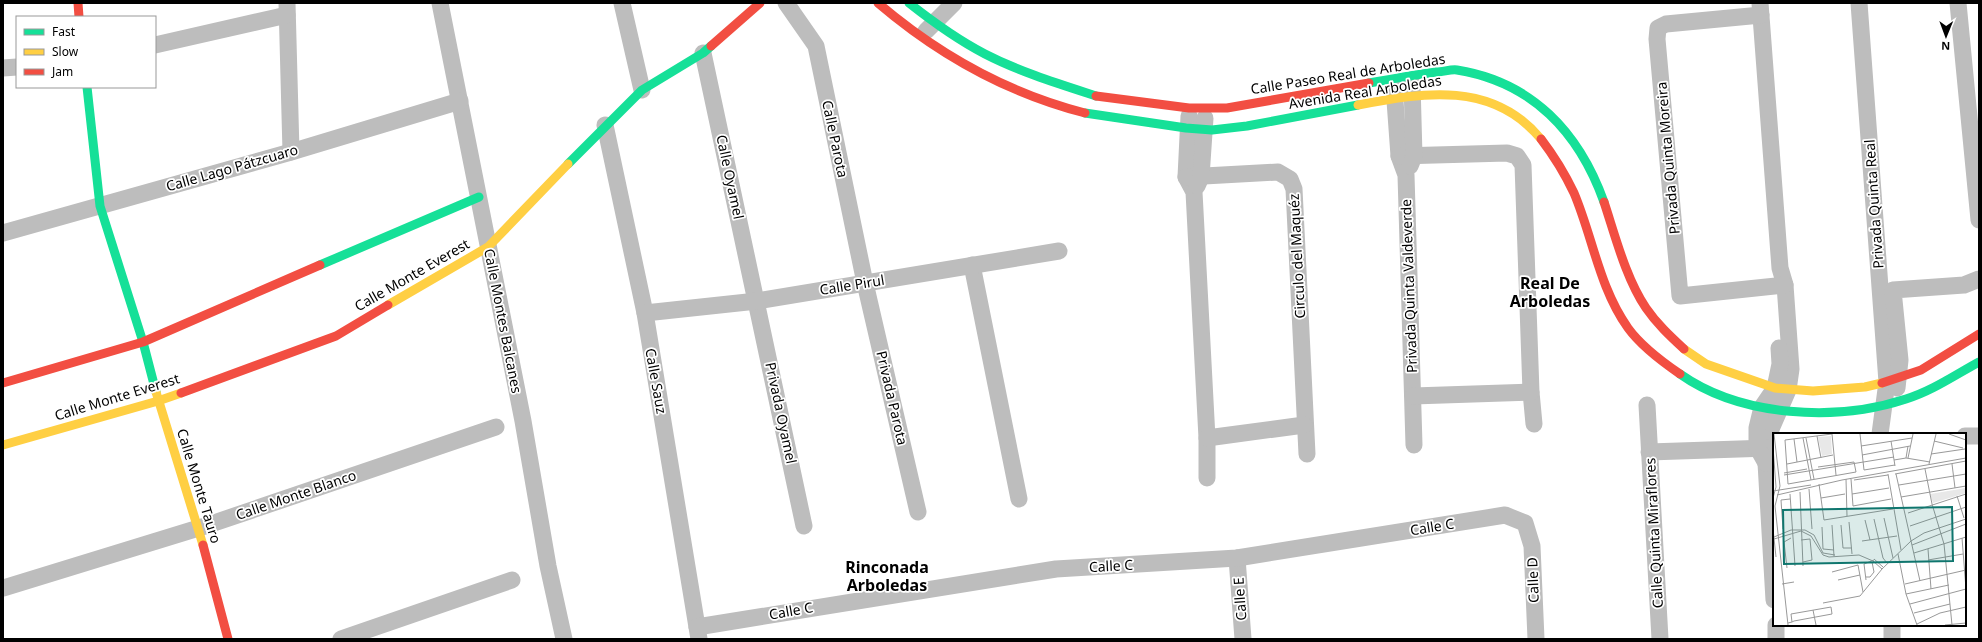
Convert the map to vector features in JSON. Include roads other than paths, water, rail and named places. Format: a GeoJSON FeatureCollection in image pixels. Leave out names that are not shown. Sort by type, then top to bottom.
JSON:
{"type":"FeatureCollection","features":[{"type":"Feature","properties":{"kind":"street"},"geometry":{"type":"LineString","coordinates":[[78,3],[79,16]]}},
{"type":"Feature","properties":{"kind":"street","name":"Calle Montes Balcanes"},"geometry":{"type":"LineString","coordinates":[[440,3],[521,414],[548,566],[564,639]]}},
{"type":"Feature","properties":{"kind":"street"},"geometry":{"type":"LineString","coordinates":[[622,3],[642,90]]}},
{"type":"Feature","properties":{"kind":"street","name":"Calle Monte Everest"},"geometry":{"type":"LineString","coordinates":[[3,445],[158,401],[336,336],[488,247],[605,125],[642,90],[703,53],[760,3]]}},
{"type":"Feature","properties":{"kind":"street","name":"Calle Parota"},"geometry":{"type":"LineString","coordinates":[[786,3],[816,46],[865,283]]}},
{"type":"Feature","properties":{"kind":"street","name":"Avenida Real Arboledas"},"geometry":{"type":"LineString","coordinates":[[878,3],[903,26],[971,69],[1034,98],[1090,114],[1196,129],[1222,130],[1412,96],[1450,94],[1491,102],[1525,120],[1552,155],[1573,193],[1605,284],[1629,330],[1662,363],[1698,386],[1733,399],[1762,407],[1806,413],[1842,411],[1889,404],[1926,391],[1979,362]]}},
{"type":"Feature","properties":{"kind":"street"},"geometry":{"type":"LineString","coordinates":[[920,37],[933,22],[954,3]]}},
{"type":"Feature","properties":{"kind":"street","name":"Privada Quinta Real"},"geometry":{"type":"LineString","coordinates":[[1859,3],[1893,380]]}},
{"type":"Feature","properties":{"kind":"street"},"geometry":{"type":"LineString","coordinates":[[1958,3],[1979,220]]}},
{"type":"Feature","properties":{"kind":"street"},"geometry":{"type":"LineString","coordinates":[[903,26],[917,6]]}},
{"type":"Feature","properties":{"kind":"street","name":"Calle Paseo Real de Arboledas"},"geometry":{"type":"LineString","coordinates":[[917,6],[933,22],[985,54],[1044,79],[1097,96],[1197,108],[1227,108],[1393,79],[1456,70],[1496,81],[1527,95],[1554,117],[1585,158],[1601,194],[1630,276],[1645,307],[1663,330],[1686,351],[1706,364],[1781,389],[1813,391],[1865,387],[1893,380],[1921,370],[1979,334]]}},
{"type":"Feature","properties":{"kind":"street"},"geometry":{"type":"LineString","coordinates":[[156,45],[287,9],[291,152]]}},
{"type":"Feature","properties":{"kind":"street","name":"Privada Quinta Moreira"},"geometry":{"type":"LineString","coordinates":[[1762,407],[1781,389],[1791,370],[1781,285],[1760,9],[1666,24],[1658,28],[1657,39],[1680,296],[1781,285]]}},
{"type":"Feature","properties":{"kind":"street","name":"Calle Oyamel"},"geometry":{"type":"LineString","coordinates":[[703,53],[756,301]]}},
{"type":"Feature","properties":{"kind":"street"},"geometry":{"type":"LineString","coordinates":[[3,68],[16,67]]}},
{"type":"Feature","properties":{"kind":"street","name":"Privada Quinta Valdeverde"},"geometry":{"type":"LineString","coordinates":[[1412,76],[1406,176],[1414,445]]}},
{"type":"Feature","properties":{"kind":"street","name":"Privada Quinta Valdeverde"},"geometry":{"type":"LineString","coordinates":[[1393,79],[1394,99],[1406,156]]}},
{"type":"Feature","properties":{"kind":"street","name":"Calle Monte Tauro"},"geometry":{"type":"LineString","coordinates":[[87,88],[100,206],[142,342],[158,401],[199,528],[228,639]]}},
{"type":"Feature","properties":{"kind":"street","name":"Calle Lago Pátzcuaro"},"geometry":{"type":"LineString","coordinates":[[3,233],[291,152],[460,101]]}},
{"type":"Feature","properties":{"kind":"street"},"geometry":{"type":"LineString","coordinates":[[1197,108],[1194,182],[1207,438],[1207,478]]}},
{"type":"Feature","properties":{"kind":"street","name":"Calle Sauz"},"geometry":{"type":"LineString","coordinates":[[605,125],[644,313],[698,633]]}},
{"type":"Feature","properties":{"kind":"street"},"geometry":{"type":"LineString","coordinates":[[1406,156],[1507,153],[1517,156],[1523,165],[1531,392],[1534,424]]}},
{"type":"Feature","properties":{"kind":"street","name":"Circulo del Maquéz"},"geometry":{"type":"LineString","coordinates":[[1194,182],[1278,172],[1290,179],[1294,189],[1304,425],[1307,454]]}},
{"type":"Feature","properties":{"kind":"street"},"geometry":{"type":"LineString","coordinates":[[3,383],[142,342],[479,197]]}},
{"type":"Feature","properties":{"kind":"street","name":"Calle Pirul"},"geometry":{"type":"LineString","coordinates":[[644,313],[756,301],[1059,251]]}},
{"type":"Feature","properties":{"kind":"street"},"geometry":{"type":"LineString","coordinates":[[972,265],[1019,499]]}},
{"type":"Feature","properties":{"kind":"street","name":"Privada Quinta Real"},"geometry":{"type":"LineString","coordinates":[[1889,404],[1893,380],[1900,360],[1893,290],[1964,285],[1979,279]]}},
{"type":"Feature","properties":{"kind":"street","name":"Privada Parota"},"geometry":{"type":"LineString","coordinates":[[865,283],[918,512]]}},
{"type":"Feature","properties":{"kind":"street","name":"Privada Oyamel"},"geometry":{"type":"LineString","coordinates":[[756,301],[804,526]]}},
{"type":"Feature","properties":{"kind":"street","name":"Privada Quinta Moreira"},"geometry":{"type":"LineString","coordinates":[[1764,453],[1770,430],[1780,410],[1781,389]]}},
{"type":"Feature","properties":{"kind":"street"},"geometry":{"type":"LineString","coordinates":[[1413,396],[1531,392]]}},
{"type":"Feature","properties":{"kind":"street"},"geometry":{"type":"LineString","coordinates":[[1880,433],[1889,404]]}},
{"type":"Feature","properties":{"kind":"street"},"geometry":{"type":"LineString","coordinates":[[1889,404],[1891,433]]}},
{"type":"Feature","properties":{"kind":"street"},"geometry":{"type":"LineString","coordinates":[[1647,405],[1649,452]]}},
{"type":"Feature","properties":{"kind":"street"},"geometry":{"type":"LineString","coordinates":[[1762,407],[1757,428],[1764,453],[1773,585]]}},
{"type":"Feature","properties":{"kind":"street"},"geometry":{"type":"LineString","coordinates":[[1207,438],[1304,425]]}},
{"type":"Feature","properties":{"kind":"street","name":"Calle Monte Blanco"},"geometry":{"type":"LineString","coordinates":[[3,588],[199,528],[496,427]]}},
{"type":"Feature","properties":{"kind":"street"},"geometry":{"type":"LineString","coordinates":[[1966,436],[1979,436]]}},
{"type":"Feature","properties":{"kind":"street","name":"Calle Quinta Miraflores"},"geometry":{"type":"LineString","coordinates":[[1660,639],[1649,452],[1764,453]]}},
{"type":"Feature","properties":{"kind":"street","name":"Calle C"},"geometry":{"type":"LineString","coordinates":[[698,633],[1056,569],[1237,558],[1505,515],[1525,523]]}},
{"type":"Feature","properties":{"kind":"street","name":"Calle D"},"geometry":{"type":"LineString","coordinates":[[1525,523],[1532,546],[1536,639]]}},
{"type":"Feature","properties":{"kind":"street","name":"Calle E"},"geometry":{"type":"LineString","coordinates":[[1237,558],[1243,639]]}},
{"type":"Feature","properties":{"kind":"street"},"geometry":{"type":"LineString","coordinates":[[341,639],[512,580]]}},
{"type":"Feature","properties":{"kind":"street"},"geometry":{"type":"LineString","coordinates":[[1776,626],[1776,639]]}},
{"type":"Feature","properties":{"kind":"street"},"geometry":{"type":"LineString","coordinates":[[1892,626],[1892,639]]}},
{"type":"Feature","properties":{"kind":"district","name":"Real De Arboledas"},"geometry":{"type":"Point","coordinates":[1550,292]}},
{"type":"Feature","properties":{"kind":"district","name":"Rinconada Arboledas"},"geometry":{"type":"Point","coordinates":[887,576]}}]}
